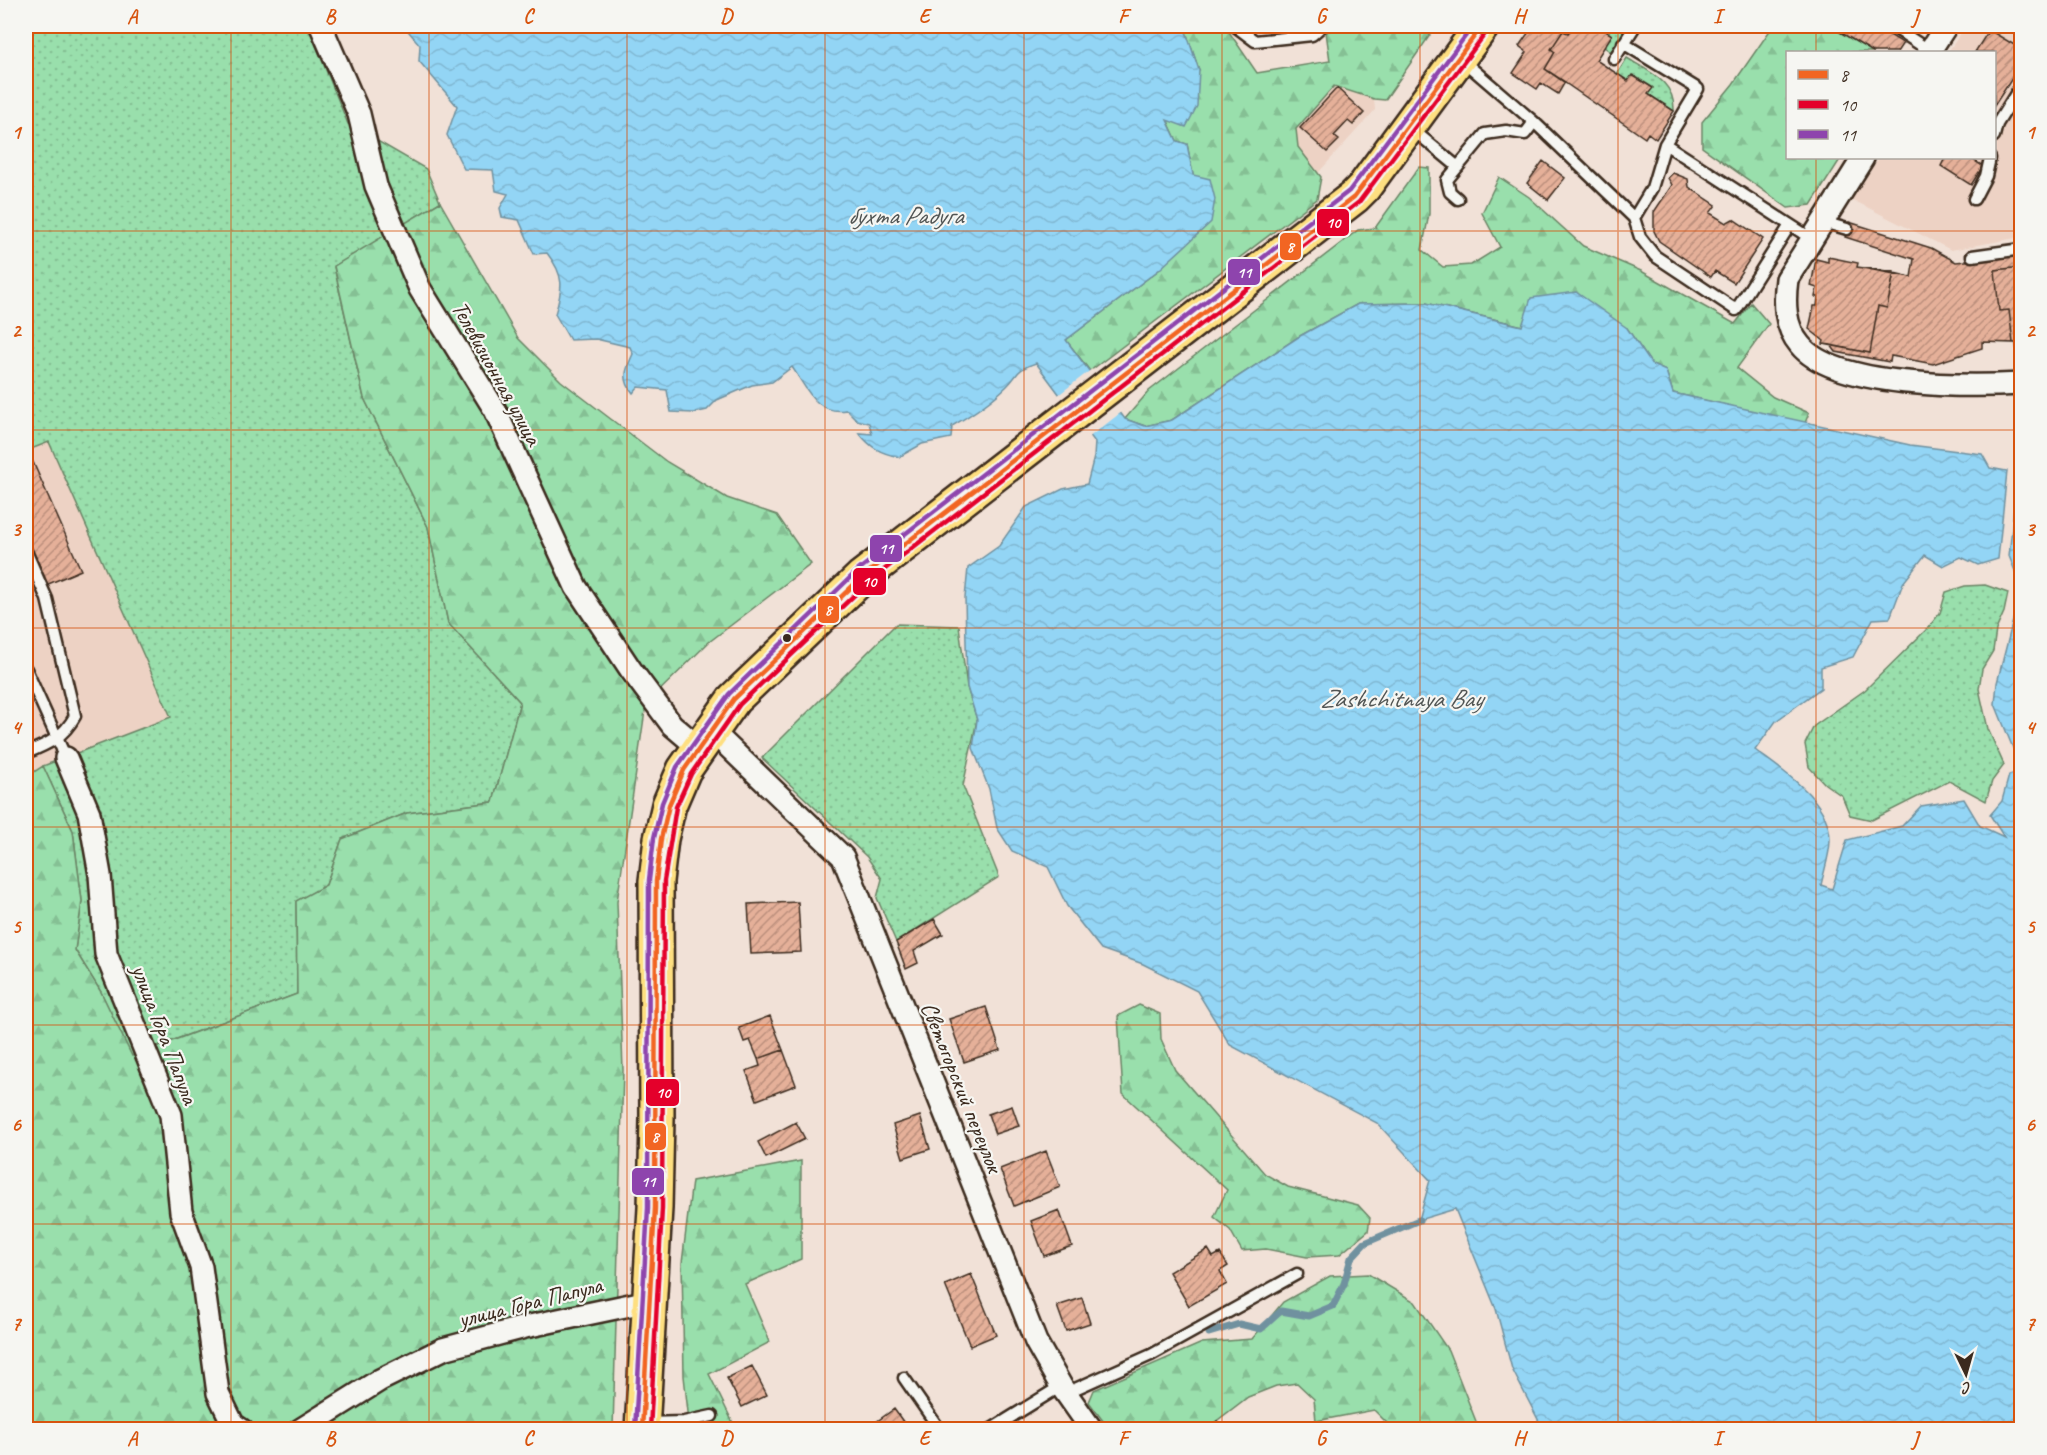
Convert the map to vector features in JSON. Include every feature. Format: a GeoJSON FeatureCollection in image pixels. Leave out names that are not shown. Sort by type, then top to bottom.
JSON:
{"type":"FeatureCollection","features":[{"type":"Feature","properties":{"kind":"main road"},"geometry":{"type":"LineString","coordinates":[[642,1426],[655,1208],[658,1050],[656,881],[661,839],[669,806],[684,770],[734,699],[862,577],[1335,214],[1364,188],[1479,26]]}},
{"type":"Feature","properties":{"kind":"street","name":"Телевизионная улица"},"geometry":{"type":"LineString","coordinates":[[321,26],[359,114],[376,186],[420,289],[495,410],[576,587],[631,670],[672,725],[705,739]]}},
{"type":"Feature","properties":{"kind":"street"},"geometry":{"type":"LineString","coordinates":[[1931,51],[1946,26]]}},
{"type":"Feature","properties":{"kind":"street"},"geometry":{"type":"LineString","coordinates":[[1862,159],[1787,279],[1784,299],[1787,321],[1800,345],[1822,361],[1848,372],[1922,384],[1987,386],[2022,384]]}},
{"type":"Feature","properties":{"kind":"street","name":"Светогорский переулок"},"geometry":{"type":"LineString","coordinates":[[705,739],[843,857],[1036,1342],[1092,1430]]}},
{"type":"Feature","properties":{"kind":"street","name":"улица Гора Папула"},"geometry":{"type":"LineString","coordinates":[[61,749],[88,813],[100,875],[106,954],[171,1114],[181,1212],[201,1267],[218,1393],[233,1424],[242,1430]]}},
{"type":"Feature","properties":{"kind":"street","name":"улица Гора Папула"},"geometry":{"type":"LineString","coordinates":[[300,1430],[380,1380],[443,1349],[525,1327],[649,1301]]}},
{"type":"Feature","properties":{"kind":"lane"},"geometry":{"type":"LineString","coordinates":[[1235,26],[1256,41],[1312,34],[1322,26]]}},
{"type":"Feature","properties":{"kind":"lane"},"geometry":{"type":"LineString","coordinates":[[1614,59],[1635,26]]}},
{"type":"Feature","properties":{"kind":"lane"},"geometry":{"type":"LineString","coordinates":[[1892,26],[1929,51]]}},
{"type":"Feature","properties":{"kind":"lane"},"geometry":{"type":"LineString","coordinates":[[2014,26],[2022,30]]}},
{"type":"Feature","properties":{"kind":"lane"},"geometry":{"type":"LineString","coordinates":[[1623,43],[1698,89],[1665,144],[1655,169],[1652,188],[1634,218]]}},
{"type":"Feature","properties":{"kind":"lane"},"geometry":{"type":"LineString","coordinates":[[1458,57],[1534,122],[1634,218],[1640,237],[1654,256],[1736,310],[1790,225]]}},
{"type":"Feature","properties":{"kind":"lane"},"geometry":{"type":"LineString","coordinates":[[1996,130],[1997,124],[2022,84]]}},
{"type":"Feature","properties":{"kind":"lane"},"geometry":{"type":"LineString","coordinates":[[1458,199],[1450,192],[1447,180],[1485,134],[1506,131],[1525,134],[1534,122]]}},
{"type":"Feature","properties":{"kind":"lane"},"geometry":{"type":"LineString","coordinates":[[1408,126],[1458,167]]}},
{"type":"Feature","properties":{"kind":"lane"},"geometry":{"type":"LineString","coordinates":[[1665,144],[1790,225],[1818,230],[1847,229]]}},
{"type":"Feature","properties":{"kind":"lane"},"geometry":{"type":"LineString","coordinates":[[1974,199],[1986,176],[1990,159]]}},
{"type":"Feature","properties":{"kind":"lane"},"geometry":{"type":"LineString","coordinates":[[1972,256],[2022,249]]}},
{"type":"Feature","properties":{"kind":"lane"},"geometry":{"type":"LineString","coordinates":[[26,551],[47,598],[75,716],[67,730],[61,749]]}},
{"type":"Feature","properties":{"kind":"lane"},"geometry":{"type":"LineString","coordinates":[[26,672],[61,749]]}},
{"type":"Feature","properties":{"kind":"lane"},"geometry":{"type":"LineString","coordinates":[[26,753],[61,749]]}},
{"type":"Feature","properties":{"kind":"lane"},"geometry":{"type":"LineString","coordinates":[[990,1430],[1064,1389],[1151,1355],[1297,1274]]}},
{"type":"Feature","properties":{"kind":"lane"},"geometry":{"type":"LineString","coordinates":[[904,1378],[940,1430]]}},
{"type":"Feature","properties":{"kind":"lane"},"geometry":{"type":"LineString","coordinates":[[642,1426],[684,1422],[712,1416]]}},
{"type":"Feature","properties":{"kind":"shaded area"},"geometry":{"type":"Polygon","coordinates":[[[1966,26],[2021,26],[2021,237],[1951,250],[1851,199],[1878,159],[1996,159],[1996,51],[1949,51],[1966,26]]]}},
{"type":"Feature","properties":{"kind":"shaded area"},"geometry":{"type":"Polygon","coordinates":[[[1334,85],[1374,99],[1375,110],[1318,173],[1298,147],[1296,129],[1334,85]]]}},
{"type":"Feature","properties":{"kind":"shaded area"},"geometry":{"type":"Polygon","coordinates":[[[49,442],[171,717],[43,766],[26,777],[26,451],[49,442]]]}},
{"type":"Feature","properties":{"kind":"green space"},"geometry":{"type":"Polygon","coordinates":[[[26,26],[308,26],[348,124],[426,169],[440,202],[334,267],[364,398],[428,527],[448,623],[520,702],[493,802],[407,813],[342,839],[326,885],[296,902],[297,994],[131,1056],[101,992],[75,950],[82,901],[73,831],[43,766],[171,717],[49,442],[26,451],[26,26]]]}},
{"type":"Feature","properties":{"kind":"green space"},"geometry":{"type":"Polygon","coordinates":[[[1184,26],[1225,26],[1257,73],[1330,61],[1326,32],[1342,26],[1429,26],[1430,35],[1385,100],[1374,99],[1334,86],[1296,129],[1298,147],[1321,177],[1317,199],[1090,371],[1066,340],[1160,269],[1193,175],[1187,144],[1177,141],[1167,119],[1199,70],[1184,26]]]}},
{"type":"Feature","properties":{"kind":"green space"},"geometry":{"type":"Polygon","coordinates":[[[1611,26],[1629,26],[1611,52],[1604,47],[1611,26]]]}},
{"type":"Feature","properties":{"kind":"green space"},"geometry":{"type":"Polygon","coordinates":[[[1773,26],[1830,26],[1871,51],[1786,51],[1786,159],[1840,159],[1811,205],[1788,208],[1702,147],[1702,122],[1733,84],[1773,26]]]}},
{"type":"Feature","properties":{"kind":"green space"},"geometry":{"type":"Polygon","coordinates":[[[1627,58],[1659,78],[1670,92],[1674,111],[1648,94],[1652,87],[1633,75],[1628,81],[1617,74],[1627,58]]]}},
{"type":"Feature","properties":{"kind":"green space"},"geometry":{"type":"Polygon","coordinates":[[[1419,167],[1429,168],[1429,214],[1422,250],[1443,267],[1471,265],[1500,247],[1482,213],[1499,177],[1529,197],[1583,246],[1641,271],[1735,324],[1751,303],[1769,324],[1737,368],[1773,397],[1809,413],[1805,423],[1673,393],[1666,371],[1652,365],[1627,328],[1523,326],[1426,303],[1358,304],[1300,336],[1172,420],[1145,426],[1125,419],[1149,391],[1358,230],[1375,228],[1419,167]]]}},
{"type":"Feature","properties":{"kind":"green space"},"geometry":{"type":"Polygon","coordinates":[[[440,202],[518,338],[561,381],[667,462],[727,498],[777,515],[811,564],[709,642],[646,704],[617,902],[623,1070],[613,1429],[26,1429],[26,777],[43,766],[73,831],[82,901],[75,950],[101,992],[132,1056],[297,994],[296,901],[326,885],[342,839],[407,813],[493,802],[520,702],[448,623],[428,527],[364,398],[334,266],[440,202]]]}},
{"type":"Feature","properties":{"kind":"green space"},"geometry":{"type":"Polygon","coordinates":[[[1985,585],[2008,593],[2004,612],[1996,630],[1993,651],[1982,669],[1979,689],[1988,729],[2004,765],[1992,781],[1986,801],[1949,781],[1872,820],[1850,815],[1842,796],[1825,784],[1809,767],[1805,744],[1814,726],[1865,690],[1927,629],[1940,613],[1946,592],[1965,586],[1985,585]]]}},
{"type":"Feature","properties":{"kind":"green space"},"geometry":{"type":"Polygon","coordinates":[[[896,624],[959,626],[967,687],[977,720],[963,786],[999,877],[896,942],[877,898],[882,879],[867,857],[762,758],[896,624]]]}},
{"type":"Feature","properties":{"kind":"green space"},"geometry":{"type":"Polygon","coordinates":[[[1139,1005],[1160,1014],[1161,1039],[1175,1070],[1265,1174],[1288,1187],[1358,1205],[1370,1218],[1368,1231],[1339,1255],[1307,1257],[1266,1249],[1242,1251],[1230,1230],[1214,1217],[1227,1190],[1123,1094],[1118,1016],[1139,1005]]]}},
{"type":"Feature","properties":{"kind":"green space"},"geometry":{"type":"Polygon","coordinates":[[[801,1161],[801,1259],[745,1284],[770,1342],[709,1374],[736,1429],[690,1430],[684,1376],[682,1263],[692,1181],[801,1161]]]}},
{"type":"Feature","properties":{"kind":"green space"},"geometry":{"type":"Polygon","coordinates":[[[1368,1274],[1415,1302],[1448,1350],[1479,1429],[1393,1429],[1374,1410],[1316,1421],[1314,1399],[1297,1383],[1276,1386],[1248,1397],[1206,1429],[1109,1429],[1089,1402],[1094,1390],[1202,1343],[1252,1339],[1283,1302],[1330,1276],[1368,1274]]]}},
{"type":"Feature","properties":{"kind":"water","name":"Zashchitnaya Bay"},"geometry":{"type":"Polygon","coordinates":[[[404,26],[1184,26],[1199,70],[1197,106],[1186,127],[1167,120],[1177,141],[1187,144],[1193,175],[1210,179],[1215,199],[1211,222],[1160,269],[1066,340],[1125,419],[1145,426],[1172,420],[1300,336],[1358,304],[1426,303],[1522,326],[1531,298],[1576,292],[1627,328],[1652,365],[1666,371],[1673,393],[1910,445],[1982,454],[1990,468],[2007,471],[1998,559],[1978,565],[1961,557],[1943,566],[1925,555],[1903,583],[1890,618],[1873,619],[1853,657],[1821,667],[1821,688],[1776,721],[1755,750],[1803,788],[1822,812],[1828,826],[1830,840],[1821,885],[1832,889],[1847,840],[1902,826],[1921,806],[1964,799],[1980,826],[2004,837],[1990,815],[2002,801],[2009,775],[2021,771],[2021,1429],[1543,1429],[1512,1369],[1496,1309],[1455,1209],[1419,1220],[1430,1180],[1377,1123],[1230,1045],[1197,991],[1143,964],[1101,949],[1067,906],[1048,867],[1012,851],[997,828],[989,789],[973,748],[977,720],[967,687],[965,598],[968,568],[999,546],[1026,507],[1063,489],[1087,484],[1094,457],[1095,442],[1036,363],[1021,370],[994,397],[974,413],[952,426],[951,438],[922,444],[899,457],[876,449],[863,438],[859,433],[872,434],[869,423],[857,420],[847,410],[836,411],[820,405],[808,392],[792,367],[772,382],[752,385],[717,400],[707,410],[694,413],[671,412],[667,390],[638,387],[633,393],[626,378],[633,354],[630,347],[596,339],[570,340],[555,314],[561,282],[553,261],[547,253],[534,254],[519,220],[502,217],[500,208],[508,194],[496,191],[493,170],[464,169],[447,135],[457,106],[419,61],[420,45],[404,26]]]}},
{"type":"Feature","properties":{"kind":"water"},"geometry":{"type":"Polygon","coordinates":[[[2021,467],[2021,586],[2009,556],[2018,470],[2021,467]]]}},
{"type":"Feature","properties":{"kind":"water"},"geometry":{"type":"Polygon","coordinates":[[[2021,589],[2021,768],[1995,704],[1997,683],[2021,589]]]}},
{"type":"Feature","properties":{"kind":"pier"},"geometry":{"type":"Polygon","coordinates":[[[1092,369],[1123,411],[1088,438],[1057,396],[1092,369]]]}},
{"type":"Feature","properties":{"kind":"building"},"geometry":{"type":"Polygon","coordinates":[[[1533,26],[1573,26],[1568,33],[1563,31],[1551,49],[1555,52],[1545,69],[1565,82],[1558,94],[1541,83],[1537,89],[1513,73],[1527,52],[1519,46],[1533,26]]]}},
{"type":"Feature","properties":{"kind":"building"},"geometry":{"type":"Polygon","coordinates":[[[1573,26],[1611,26],[1607,32],[1612,35],[1596,60],[1628,81],[1632,75],[1653,88],[1648,94],[1674,111],[1656,139],[1648,133],[1645,138],[1545,69],[1555,52],[1551,49],[1563,31],[1568,33],[1573,26]]]}},
{"type":"Feature","properties":{"kind":"building"},"geometry":{"type":"Polygon","coordinates":[[[1830,26],[1875,26],[1903,43],[1898,51],[1871,51],[1830,26]]]}},
{"type":"Feature","properties":{"kind":"building"},"geometry":{"type":"Polygon","coordinates":[[[1989,30],[2016,46],[2022,38],[2022,63],[1996,103],[1996,51],[1976,51],[1989,30]]]}},
{"type":"Feature","properties":{"kind":"building"},"geometry":{"type":"Polygon","coordinates":[[[1337,88],[1364,113],[1353,125],[1348,121],[1334,136],[1339,140],[1327,152],[1300,128],[1337,88]]]}},
{"type":"Feature","properties":{"kind":"building"},"geometry":{"type":"Polygon","coordinates":[[[1944,159],[1972,159],[1983,166],[1971,185],[1941,166],[1944,159]]]}},
{"type":"Feature","properties":{"kind":"building"},"geometry":{"type":"Polygon","coordinates":[[[1543,161],[1565,178],[1548,200],[1527,183],[1543,161]]]}},
{"type":"Feature","properties":{"kind":"building"},"geometry":{"type":"Polygon","coordinates":[[[1673,173],[1688,179],[1689,187],[1716,205],[1710,213],[1726,223],[1733,219],[1763,239],[1734,283],[1715,271],[1711,277],[1659,241],[1654,231],[1654,212],[1672,185],[1668,178],[1673,173]]]}},
{"type":"Feature","properties":{"kind":"building"},"geometry":{"type":"Polygon","coordinates":[[[1849,222],[1931,248],[1956,262],[2022,255],[2022,267],[1995,270],[1999,311],[2009,310],[2013,343],[1982,342],[1982,348],[1933,364],[1891,356],[1890,362],[1836,352],[1831,345],[1870,353],[1878,306],[1887,308],[1894,273],[1911,277],[1914,259],[1845,237],[1849,222]]]}},
{"type":"Feature","properties":{"kind":"building"},"geometry":{"type":"Polygon","coordinates":[[[1849,222],[1931,248],[1956,262],[2022,255],[2022,352],[2017,352],[2016,343],[1982,342],[1982,348],[1933,364],[1891,356],[1890,362],[1836,352],[1831,345],[1823,344],[1824,341],[1809,329],[1818,297],[1815,297],[1817,288],[1811,286],[1816,259],[1828,262],[1828,257],[1858,263],[1857,267],[1911,277],[1914,259],[1845,237],[1849,222]]]}},
{"type":"Feature","properties":{"kind":"building"},"geometry":{"type":"Polygon","coordinates":[[[1828,257],[1858,263],[1857,267],[1894,272],[1887,308],[1878,306],[1870,353],[1823,344],[1824,341],[1809,329],[1818,297],[1815,297],[1817,288],[1811,286],[1816,259],[1828,262],[1828,257]]]}},
{"type":"Feature","properties":{"kind":"building"},"geometry":{"type":"Polygon","coordinates":[[[2022,267],[2022,352],[2017,352],[2016,343],[2013,343],[2009,310],[1999,311],[1995,270],[2022,267]]]}},
{"type":"Feature","properties":{"kind":"building"},"geometry":{"type":"Polygon","coordinates":[[[33,462],[81,570],[46,585],[26,538],[26,465],[33,462]]]}},
{"type":"Feature","properties":{"kind":"building"},"geometry":{"type":"Polygon","coordinates":[[[798,902],[801,952],[751,954],[748,904],[798,902]]]}},
{"type":"Feature","properties":{"kind":"building"},"geometry":{"type":"Polygon","coordinates":[[[934,919],[943,934],[914,951],[918,963],[906,969],[896,942],[934,919]]]}},
{"type":"Feature","properties":{"kind":"building"},"geometry":{"type":"Polygon","coordinates":[[[986,1007],[1000,1050],[964,1062],[949,1019],[986,1007]]]}},
{"type":"Feature","properties":{"kind":"building"},"geometry":{"type":"Polygon","coordinates":[[[770,1016],[783,1050],[758,1059],[750,1040],[744,1042],[739,1028],[770,1016]]]}},
{"type":"Feature","properties":{"kind":"building"},"geometry":{"type":"Polygon","coordinates":[[[783,1050],[796,1085],[757,1100],[746,1071],[760,1066],[758,1059],[783,1050]]]}},
{"type":"Feature","properties":{"kind":"building"},"geometry":{"type":"Polygon","coordinates":[[[1012,1106],[1019,1126],[995,1134],[988,1114],[1012,1106]]]}},
{"type":"Feature","properties":{"kind":"building"},"geometry":{"type":"Polygon","coordinates":[[[920,1116],[930,1149],[903,1158],[893,1125],[920,1116]]]}},
{"type":"Feature","properties":{"kind":"building"},"geometry":{"type":"Polygon","coordinates":[[[796,1122],[805,1139],[766,1158],[758,1142],[796,1122]]]}},
{"type":"Feature","properties":{"kind":"building"},"geometry":{"type":"Polygon","coordinates":[[[1046,1151],[1060,1187],[1014,1206],[1000,1169],[1046,1151]]]}},
{"type":"Feature","properties":{"kind":"building"},"geometry":{"type":"Polygon","coordinates":[[[1059,1210],[1072,1246],[1044,1256],[1031,1221],[1059,1210]]]}},
{"type":"Feature","properties":{"kind":"building"},"geometry":{"type":"Polygon","coordinates":[[[1208,1249],[1213,1257],[1220,1253],[1228,1266],[1220,1271],[1227,1284],[1189,1306],[1169,1272],[1208,1249]]]}},
{"type":"Feature","properties":{"kind":"building"},"geometry":{"type":"Polygon","coordinates":[[[971,1274],[996,1335],[970,1346],[945,1285],[971,1274]]]}},
{"type":"Feature","properties":{"kind":"building"},"geometry":{"type":"Polygon","coordinates":[[[1082,1298],[1090,1323],[1066,1331],[1057,1306],[1082,1298]]]}},
{"type":"Feature","properties":{"kind":"building"},"geometry":{"type":"Polygon","coordinates":[[[752,1366],[767,1395],[742,1407],[727,1378],[752,1366]]]}},
{"type":"Feature","properties":{"kind":"building"},"geometry":{"type":"Polygon","coordinates":[[[894,1409],[909,1430],[865,1430],[894,1409]]]}},
{"type":"Feature","properties":{"kind":"building"},"geometry":{"type":"Polygon","coordinates":[[[1217,1421],[1223,1430],[1206,1430],[1217,1421]]]}},
{"type":"Feature","properties":{"kind":"building"},"geometry":{"type":"Polygon","coordinates":[[[1316,1421],[1326,1430],[1309,1430],[1316,1421]]]}},
{"type":"Feature","properties":{"kind":"waterway"},"geometry":{"type":"LineString","coordinates":[[1209,1333],[1239,1324],[1261,1329],[1281,1311],[1309,1316],[1333,1306],[1344,1284],[1351,1258],[1365,1243],[1419,1220]]}},
{"type":"Feature","properties":{"kind":"transit line","name":"11"},"geometry":{"type":"LineString","coordinates":[[635,1430],[648,1208],[649,880],[654,838],[662,803],[677,767],[729,694],[857,571],[1349,191],[1473,26]]}},
{"type":"Feature","properties":{"kind":"transit line","name":"8"},"geometry":{"type":"LineString","coordinates":[[642,1430],[655,1208],[656,881],[661,839],[669,805],[684,770],[734,699],[862,577],[1354,197],[1482,26]]}},
{"type":"Feature","properties":{"kind":"transit line","name":"10"},"geometry":{"type":"LineString","coordinates":[[650,1430],[662,1208],[664,881],[676,807],[691,774],[740,704],[867,583],[1359,202],[1488,30]]}},
{"type":"Feature","properties":{"kind":"water label","name":"бухта Радуга"},"geometry":{"type":"Point","coordinates":[905,215]}}]}
